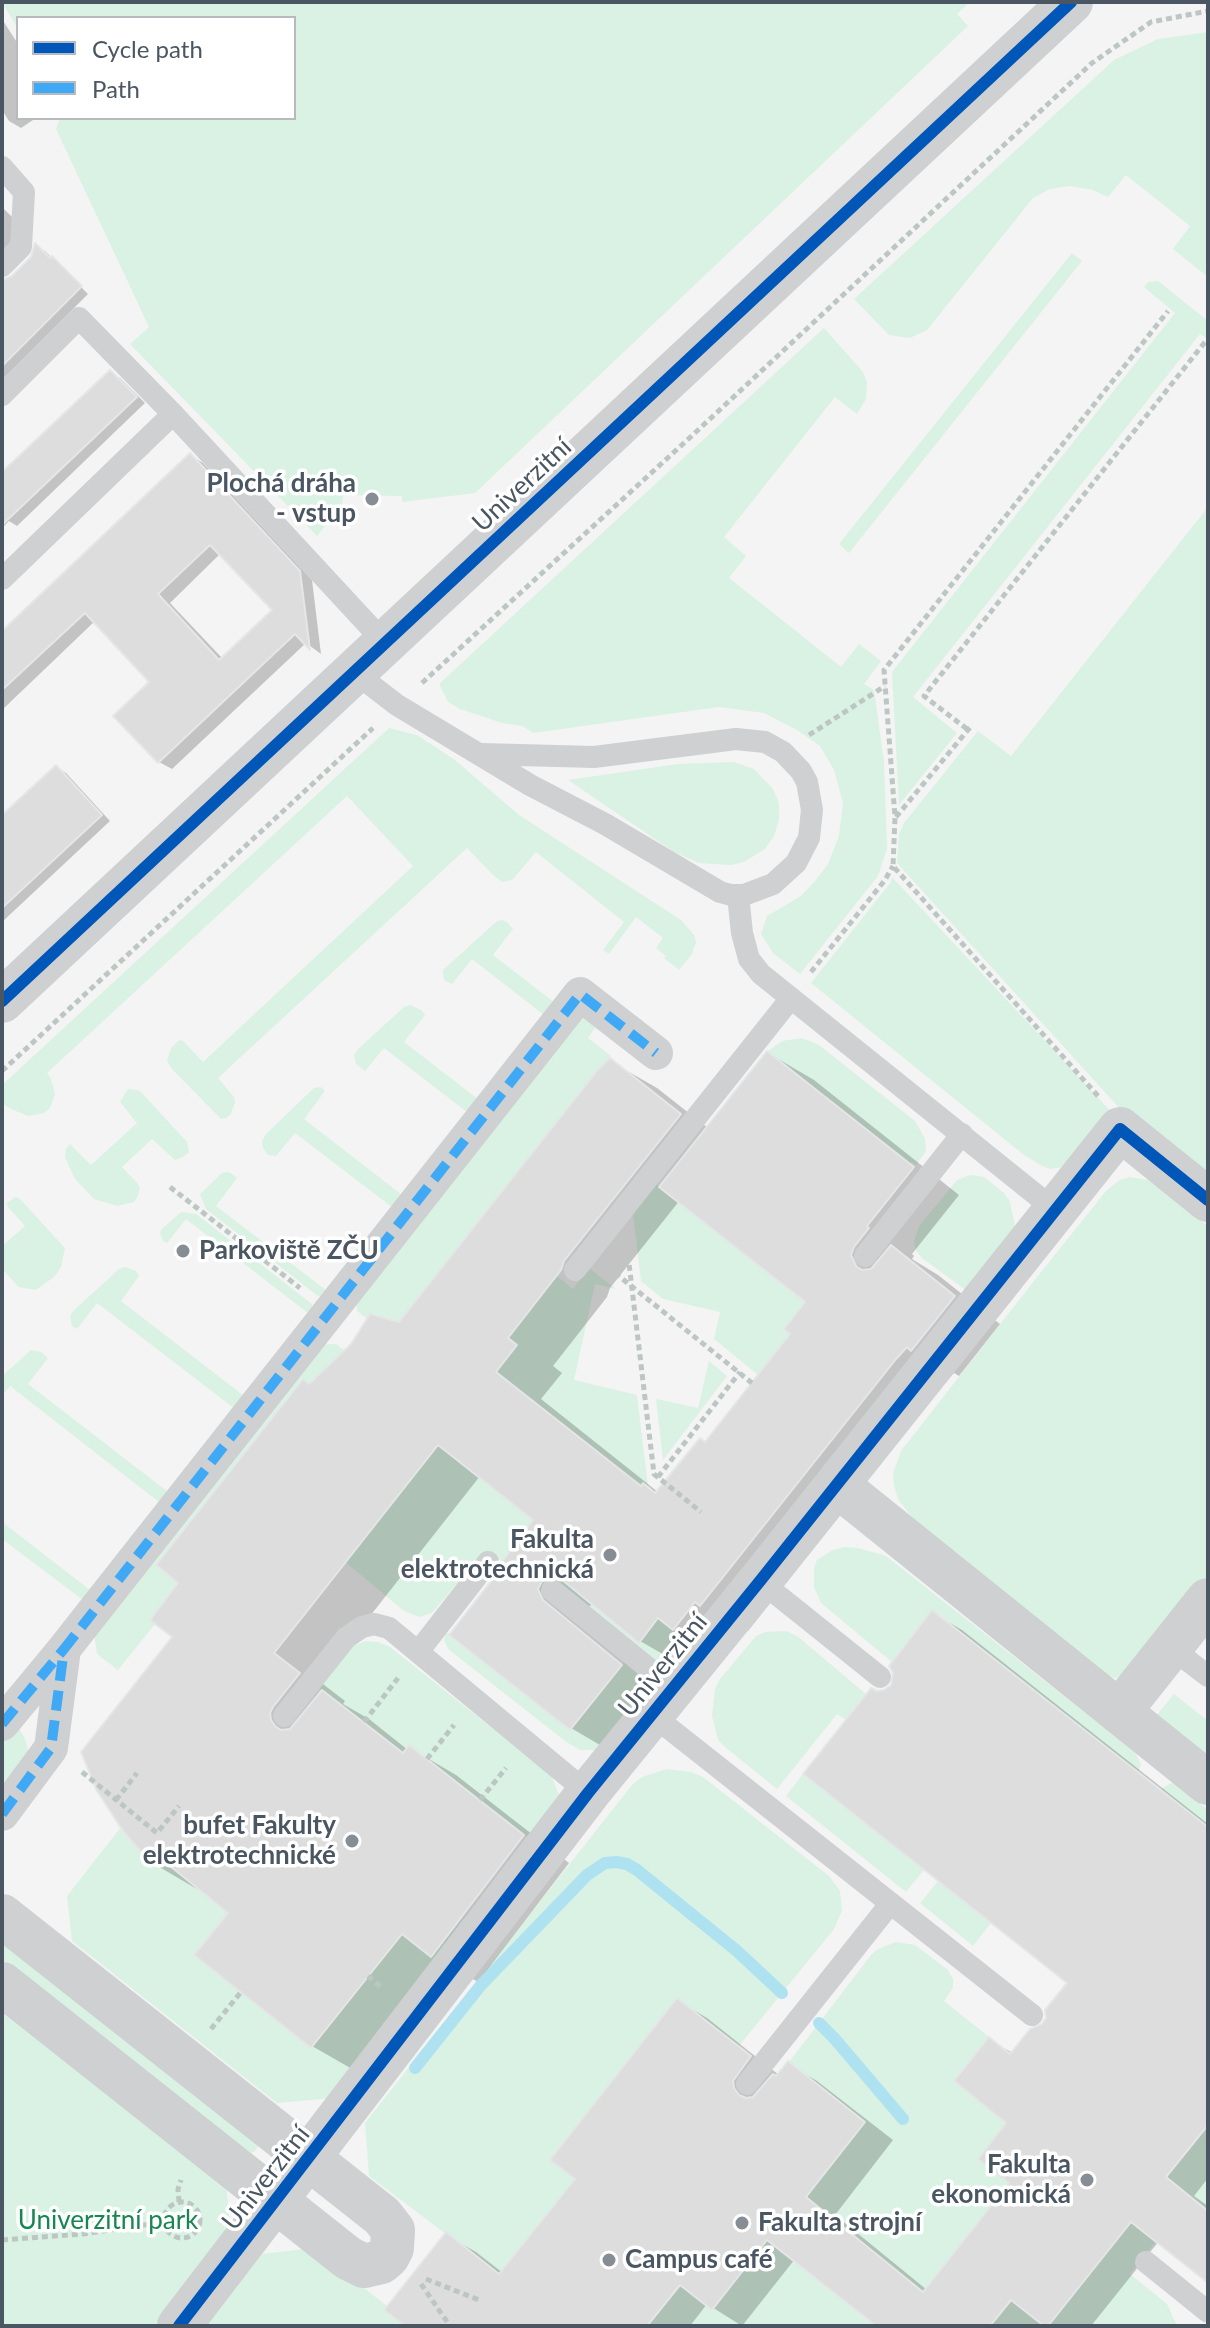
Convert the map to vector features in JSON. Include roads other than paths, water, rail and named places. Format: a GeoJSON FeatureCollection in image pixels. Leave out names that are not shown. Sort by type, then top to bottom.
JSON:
{"type":"FeatureCollection","features":[{"type":"Feature","properties":{"kind":"street","name":"Univerzitní"},"geometry":{"type":"LineString","coordinates":[[2,1001],[1071,2]]}},
{"type":"Feature","properties":{"kind":"street"},"geometry":{"type":"LineString","coordinates":[[2,1724],[580,994],[656,1053]]}},
{"type":"Feature","properties":{"kind":"street","name":"Univerzitní"},"geometry":{"type":"LineString","coordinates":[[179,2326],[588,1793],[1120,1129],[1208,1200]]}},
{"type":"Feature","properties":{"kind":"street"},"geometry":{"type":"LineString","coordinates":[[837,1485],[1208,1783]]}},
{"type":"Feature","properties":{"kind":"street"},"geometry":{"type":"LineString","coordinates":[[1119,1712],[1208,1600]]}},
{"type":"Feature","properties":{"kind":"street"},"geometry":{"type":"LineString","coordinates":[[2,1814],[51,1748],[64,1649]]}},
{"type":"Feature","properties":{"kind":"street","name":"Univerzitní"},"geometry":{"type":"LineString","coordinates":[[2,1916],[389,2222],[394,2239],[388,2256],[373,2265],[355,2263],[2,1984]]}},
{"type":"Feature","properties":{"kind":"lane"},"geometry":{"type":"LineString","coordinates":[[2,167],[24,192],[21,247],[2,266]]}},
{"type":"Feature","properties":{"kind":"lane"},"geometry":{"type":"LineString","coordinates":[[2,395],[79,318],[173,414],[385,643]]}},
{"type":"Feature","properties":{"kind":"lane"},"geometry":{"type":"LineString","coordinates":[[2,579],[173,414]]}},
{"type":"Feature","properties":{"kind":"lane"},"geometry":{"type":"LineString","coordinates":[[354,672],[397,705],[530,785],[605,824],[720,892],[738,895],[757,892],[773,884],[796,863],[809,838],[812,810],[807,782],[783,752],[765,742],[736,739],[594,757],[482,754]]}},
{"type":"Feature","properties":{"kind":"lane"},"geometry":{"type":"LineString","coordinates":[[738,895],[742,933],[749,959],[761,974],[1055,1210]]}},
{"type":"Feature","properties":{"kind":"lane"},"geometry":{"type":"LineString","coordinates":[[575,1270],[791,998]]}},
{"type":"Feature","properties":{"kind":"lane"},"geometry":{"type":"LineString","coordinates":[[865,1256],[962,1134]]}},
{"type":"Feature","properties":{"kind":"lane"},"geometry":{"type":"LineString","coordinates":[[418,1652],[488,1562]]}},
{"type":"Feature","properties":{"kind":"lane"},"geometry":{"type":"LineString","coordinates":[[760,1581],[880,1677]]}},
{"type":"Feature","properties":{"kind":"lane"},"geometry":{"type":"LineString","coordinates":[[552,1590],[662,1701],[890,1904],[1032,2015]]}},
{"type":"Feature","properties":{"kind":"lane"},"geometry":{"type":"LineString","coordinates":[[284,1716],[346,1638],[362,1627],[374,1624],[389,1628],[588,1793]]}},
{"type":"Feature","properties":{"kind":"lane"},"geometry":{"type":"LineString","coordinates":[[1170,1647],[1208,1676]]}},
{"type":"Feature","properties":{"kind":"lane"},"geometry":{"type":"LineString","coordinates":[[747,2084],[890,1904]]}},
{"type":"Feature","properties":{"kind":"lane"},"geometry":{"type":"LineString","coordinates":[[1146,2262],[1208,2312]]}},
{"type":"Feature","properties":{"kind":"waterway"},"geometry":{"type":"LineString","coordinates":[[415,2068],[481,1985],[587,1875],[605,1863],[627,1864],[637,1870],[737,1951],[782,1993]]}},
{"type":"Feature","properties":{"kind":"waterway"},"geometry":{"type":"LineString","coordinates":[[819,2023],[903,2119]]}},
{"type":"Feature","properties":{"kind":"place","name":"Plochá dráha - vstup"},"geometry":{"type":"Point","coordinates":[372,499]}},
{"type":"Feature","properties":{"kind":"place","name":"Parkoviště ZČU"},"geometry":{"type":"Point","coordinates":[183,1251]}},
{"type":"Feature","properties":{"kind":"place","name":"Fakulta elektrotechnická"},"geometry":{"type":"Point","coordinates":[610,1555]}},
{"type":"Feature","properties":{"kind":"place","name":"bufet Fakulty elektrotechnické"},"geometry":{"type":"Point","coordinates":[352,1841]}},
{"type":"Feature","properties":{"kind":"place","name":"Fakulta ekonomická"},"geometry":{"type":"Point","coordinates":[1087,2180]}},
{"type":"Feature","properties":{"kind":"place","name":"Fakulta strojní"},"geometry":{"type":"Point","coordinates":[742,2223]}},
{"type":"Feature","properties":{"kind":"place","name":"Campus café"},"geometry":{"type":"Point","coordinates":[609,2260]}},
{"type":"Feature","properties":{"kind":"park label","name":"Univerzitní park"},"geometry":{"type":"Point","coordinates":[108,2221]}}]}
